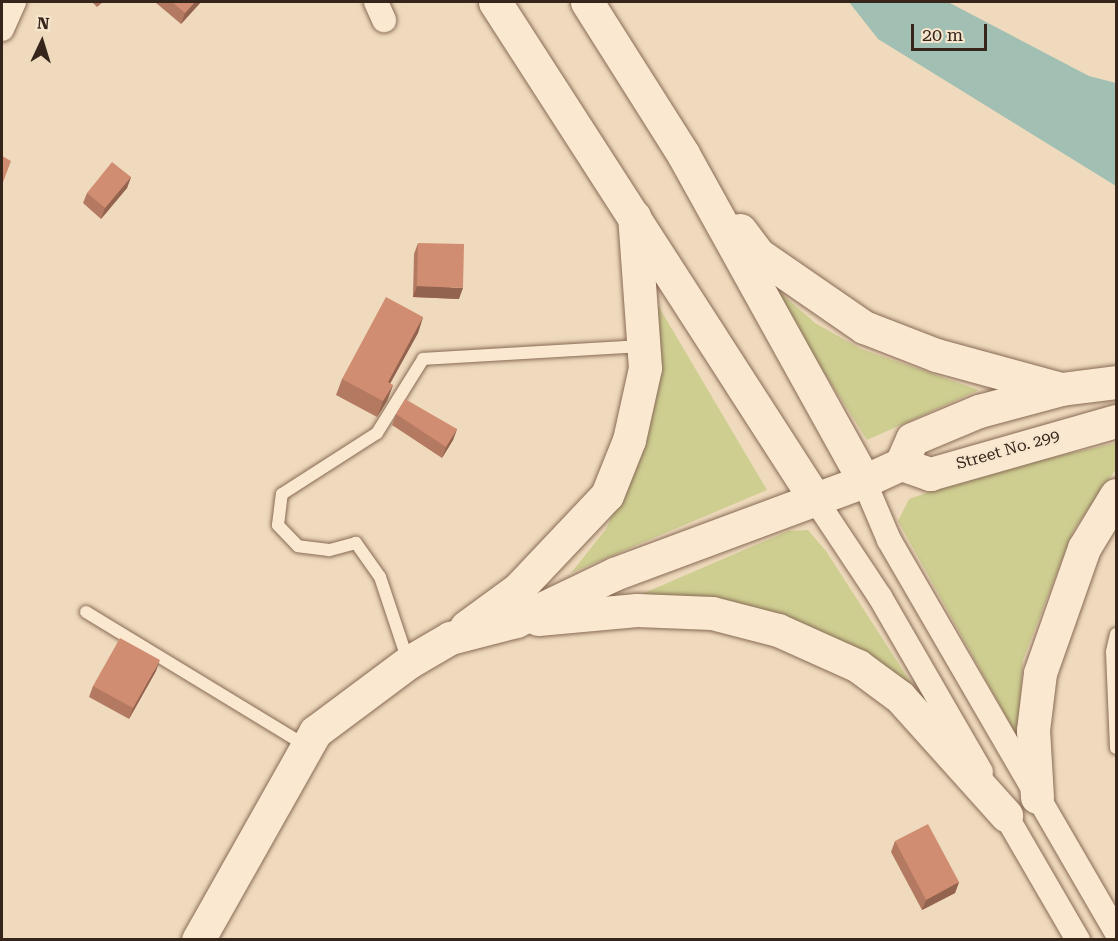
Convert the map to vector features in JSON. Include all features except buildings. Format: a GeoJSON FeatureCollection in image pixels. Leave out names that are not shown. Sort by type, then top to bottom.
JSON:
{"type":"FeatureCollection","features":[{"type":"Feature","properties":{"kind":"street"},"geometry":{"type":"LineString","coordinates":[[2,29],[14,2]]}},
{"type":"Feature","properties":{"kind":"street"},"geometry":{"type":"LineString","coordinates":[[495,2],[633,210],[815,500],[880,597],[1078,939]]}},
{"type":"Feature","properties":{"kind":"street"},"geometry":{"type":"LineString","coordinates":[[586,2],[683,154],[864,480],[889,540],[1116,932]]}},
{"type":"Feature","properties":{"kind":"street"},"geometry":{"type":"LineString","coordinates":[[683,154],[758,254],[816,299],[864,327],[936,355],[1061,389]]}},
{"type":"Feature","properties":{"kind":"street"},"geometry":{"type":"LineString","coordinates":[[198,939],[315,732],[409,662],[450,638],[518,589],[607,495],[629,440],[645,368],[633,210]]}},
{"type":"Feature","properties":{"kind":"street"},"geometry":{"type":"LineString","coordinates":[[516,621],[614,574],[815,500],[901,464],[912,439],[979,411],[1061,389],[1116,382]]}},
{"type":"Feature","properties":{"kind":"street","name":"Street No. 299"},"geometry":{"type":"LineString","coordinates":[[901,464],[930,474],[1116,421]]}},
{"type":"Feature","properties":{"kind":"street"},"geometry":{"type":"LineString","coordinates":[[1037,797],[1033,730],[1040,673],[1084,548],[1116,495]]}},
{"type":"Feature","properties":{"kind":"street"},"geometry":{"type":"LineString","coordinates":[[450,638],[516,621],[637,610],[712,613],[778,630],[858,666],[900,697],[1006,815]]}},
{"type":"Feature","properties":{"kind":"lane"},"geometry":{"type":"LineString","coordinates":[[409,662],[380,577],[356,543],[328,550],[298,546],[278,525],[282,494],[377,433],[423,359],[644,345]]}},
{"type":"Feature","properties":{"kind":"lane"},"geometry":{"type":"LineString","coordinates":[[86,612],[307,746]]}},
{"type":"Feature","properties":{"kind":"lane"},"geometry":{"type":"LineString","coordinates":[[1116,634],[1112,663],[1116,748]]}},
{"type":"Feature","properties":{"kind":"green space"},"geometry":{"type":"Polygon","coordinates":[[[765,279],[815,323],[861,349],[979,390],[867,440],[765,279]]]}},
{"type":"Feature","properties":{"kind":"green space"},"geometry":{"type":"Polygon","coordinates":[[[653,297],[767,490],[571,573],[606,529],[642,448],[656,400],[653,297]]]}},
{"type":"Feature","properties":{"kind":"green space"},"geometry":{"type":"Polygon","coordinates":[[[1116,443],[1116,469],[1073,531],[1023,660],[1018,738],[898,521],[909,499],[984,473],[1116,443]]]}},
{"type":"Feature","properties":{"kind":"green space"},"geometry":{"type":"Polygon","coordinates":[[[808,530],[826,551],[931,714],[873,668],[614,606],[788,531],[808,530]]]}},
{"type":"Feature","properties":{"kind":"shaded area"},"geometry":{"type":"Polygon","coordinates":[[[849,2],[948,2],[1089,76],[1116,83],[1116,186],[878,39],[849,2]]]}}]}
